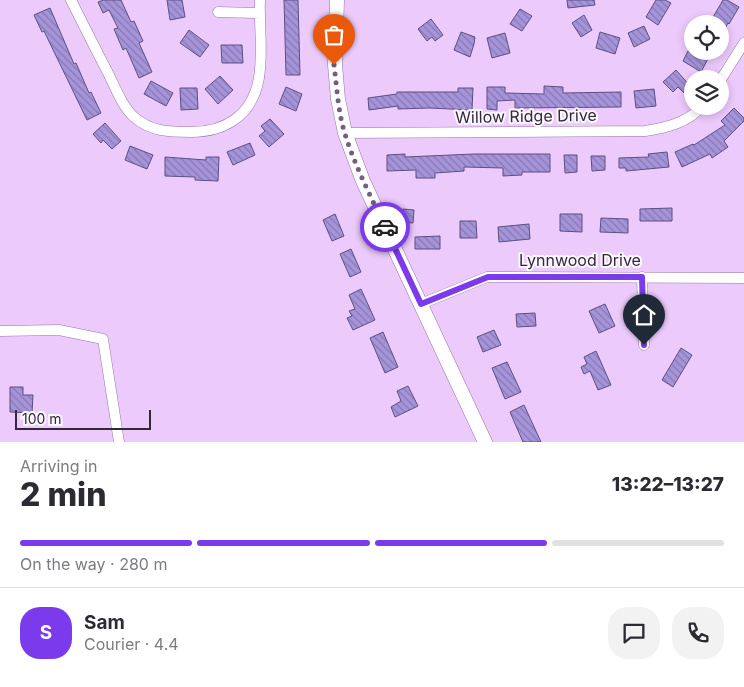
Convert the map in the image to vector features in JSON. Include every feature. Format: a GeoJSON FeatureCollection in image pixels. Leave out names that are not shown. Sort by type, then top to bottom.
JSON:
{"type":"FeatureCollection","features":[{"type":"Feature","properties":{"kind":"street"},"geometry":{"type":"LineString","coordinates":[[71,0],[121,100],[133,116],[146,126],[164,132],[201,132],[225,126],[243,114],[255,96],[260,76],[260,0]]}},
{"type":"Feature","properties":{"kind":"street"},"geometry":{"type":"LineString","coordinates":[[337,0],[334,65],[345,133],[363,181],[485,442]]}},
{"type":"Feature","properties":{"kind":"street"},"geometry":{"type":"LineString","coordinates":[[218,12],[260,13]]}},
{"type":"Feature","properties":{"kind":"street"},"geometry":{"type":"LineString","coordinates":[[727,70],[744,43]]}},
{"type":"Feature","properties":{"kind":"street","name":"Willow Ridge Drive"},"geometry":{"type":"LineString","coordinates":[[345,133],[645,131],[666,128],[692,115]]}},
{"type":"Feature","properties":{"kind":"street","name":"Lynnwood Drive"},"geometry":{"type":"LineString","coordinates":[[421,304],[488,277],[744,278]]}},
{"type":"Feature","properties":{"kind":"street"},"geometry":{"type":"LineString","coordinates":[[642,277],[644,345]]}},
{"type":"Feature","properties":{"kind":"street"},"geometry":{"type":"LineString","coordinates":[[0,331],[59,330],[103,339],[119,442]]}},
{"type":"Feature","properties":{"kind":"building"},"geometry":{"type":"Polygon","coordinates":[[[103,0],[121,0],[131,22],[134,21],[143,41],[139,43],[152,72],[139,78],[126,48],[123,50],[114,29],[118,28],[109,10],[103,13],[98,2],[103,0]]]}},
{"type":"Feature","properties":{"kind":"building"},"geometry":{"type":"Polygon","coordinates":[[[167,0],[182,0],[185,17],[170,20],[167,0]]]}},
{"type":"Feature","properties":{"kind":"building"},"geometry":{"type":"Polygon","coordinates":[[[284,0],[298,0],[300,75],[286,75],[284,0]]]}},
{"type":"Feature","properties":{"kind":"building"},"geometry":{"type":"Polygon","coordinates":[[[567,0],[594,0],[595,5],[568,8],[567,0]]]}},
{"type":"Feature","properties":{"kind":"building"},"geometry":{"type":"Polygon","coordinates":[[[656,0],[665,0],[671,3],[658,25],[646,17],[656,0]]]}},
{"type":"Feature","properties":{"kind":"building"},"geometry":{"type":"Polygon","coordinates":[[[723,0],[727,0],[739,7],[729,24],[729,15],[714,15],[723,0]]]}},
{"type":"Feature","properties":{"kind":"building"},"geometry":{"type":"Polygon","coordinates":[[[50,8],[74,64],[76,63],[89,93],[91,92],[101,113],[87,120],[44,31],[42,32],[34,15],[50,8]]]}},
{"type":"Feature","properties":{"kind":"building"},"geometry":{"type":"Polygon","coordinates":[[[520,9],[532,16],[522,31],[510,24],[520,9]]]}},
{"type":"Feature","properties":{"kind":"building"},"geometry":{"type":"Polygon","coordinates":[[[584,15],[592,30],[581,37],[572,23],[584,15]]]}},
{"type":"Feature","properties":{"kind":"building"},"geometry":{"type":"Polygon","coordinates":[[[431,19],[443,35],[435,41],[432,37],[427,41],[418,29],[431,19]]]}},
{"type":"Feature","properties":{"kind":"building"},"geometry":{"type":"Polygon","coordinates":[[[644,26],[650,39],[634,47],[628,33],[644,26]]]}},
{"type":"Feature","properties":{"kind":"building"},"geometry":{"type":"Polygon","coordinates":[[[189,30],[209,45],[200,57],[180,43],[189,30]]]}},
{"type":"Feature","properties":{"kind":"building"},"geometry":{"type":"Polygon","coordinates":[[[461,32],[475,37],[470,57],[454,50],[461,32]]]}},
{"type":"Feature","properties":{"kind":"building"},"geometry":{"type":"Polygon","coordinates":[[[600,32],[620,38],[615,54],[596,48],[600,32]]]}},
{"type":"Feature","properties":{"kind":"building"},"geometry":{"type":"Polygon","coordinates":[[[505,33],[510,53],[492,58],[487,38],[505,33]]]}},
{"type":"Feature","properties":{"kind":"building"},"geometry":{"type":"Polygon","coordinates":[[[221,45],[242,45],[243,63],[222,63],[221,45]]]}},
{"type":"Feature","properties":{"kind":"building"},"geometry":{"type":"Polygon","coordinates":[[[684,59],[707,60],[702,70],[698,70],[683,61],[684,59]]]}},
{"type":"Feature","properties":{"kind":"building"},"geometry":{"type":"Polygon","coordinates":[[[676,70],[684,79],[684,93],[678,87],[673,92],[663,82],[676,70]]]}},
{"type":"Feature","properties":{"kind":"building"},"geometry":{"type":"Polygon","coordinates":[[[220,76],[233,90],[218,104],[205,89],[220,76]]]}},
{"type":"Feature","properties":{"kind":"building"},"geometry":{"type":"Polygon","coordinates":[[[151,81],[173,93],[166,106],[144,94],[151,81]]]}},
{"type":"Feature","properties":{"kind":"building"},"geometry":{"type":"Polygon","coordinates":[[[544,86],[563,87],[563,93],[621,92],[621,107],[515,108],[515,100],[497,101],[497,110],[487,109],[487,87],[505,87],[505,93],[544,94],[544,86]]]}},
{"type":"Feature","properties":{"kind":"building"},"geometry":{"type":"Polygon","coordinates":[[[286,87],[302,94],[296,111],[279,104],[286,87]]]}},
{"type":"Feature","properties":{"kind":"building"},"geometry":{"type":"Polygon","coordinates":[[[180,88],[197,88],[198,109],[181,110],[180,88]]]}},
{"type":"Feature","properties":{"kind":"building"},"geometry":{"type":"Polygon","coordinates":[[[458,88],[473,88],[472,110],[398,109],[398,106],[369,110],[368,98],[397,94],[397,92],[458,92],[458,88]]]}},
{"type":"Feature","properties":{"kind":"building"},"geometry":{"type":"Polygon","coordinates":[[[654,89],[656,106],[636,108],[634,91],[654,89]]]}},
{"type":"Feature","properties":{"kind":"building"},"geometry":{"type":"Polygon","coordinates":[[[734,108],[744,118],[744,121],[724,141],[728,147],[712,158],[710,154],[682,167],[675,152],[694,145],[725,125],[721,121],[734,108]]]}},
{"type":"Feature","properties":{"kind":"building"},"geometry":{"type":"Polygon","coordinates":[[[270,119],[284,134],[269,147],[259,136],[265,131],[261,126],[270,119]]]}},
{"type":"Feature","properties":{"kind":"building"},"geometry":{"type":"Polygon","coordinates":[[[105,123],[121,141],[112,149],[103,140],[101,143],[93,134],[105,123]]]}},
{"type":"Feature","properties":{"kind":"building"},"geometry":{"type":"Polygon","coordinates":[[[250,143],[255,155],[233,165],[227,152],[250,143]]]}},
{"type":"Feature","properties":{"kind":"building"},"geometry":{"type":"Polygon","coordinates":[[[130,146],[153,155],[147,169],[125,160],[130,146]]]}},
{"type":"Feature","properties":{"kind":"building"},"geometry":{"type":"Polygon","coordinates":[[[667,152],[669,167],[626,171],[626,168],[619,168],[619,158],[649,157],[648,154],[667,152]]]}},
{"type":"Feature","properties":{"kind":"building"},"geometry":{"type":"Polygon","coordinates":[[[405,154],[405,157],[474,154],[550,154],[550,172],[522,172],[522,175],[503,176],[503,168],[464,167],[464,171],[435,173],[435,178],[416,178],[416,170],[387,171],[387,155],[405,154]]]}},
{"type":"Feature","properties":{"kind":"building"},"geometry":{"type":"Polygon","coordinates":[[[564,155],[577,155],[577,172],[565,173],[564,155]]]}},
{"type":"Feature","properties":{"kind":"building"},"geometry":{"type":"Polygon","coordinates":[[[591,156],[605,156],[605,170],[592,171],[591,156]]]}},
{"type":"Feature","properties":{"kind":"building"},"geometry":{"type":"Polygon","coordinates":[[[165,157],[206,160],[206,157],[219,157],[218,181],[195,180],[195,177],[165,176],[165,157]]]}},
{"type":"Feature","properties":{"kind":"building"},"geometry":{"type":"Polygon","coordinates":[[[672,208],[672,221],[640,221],[640,209],[672,208]]]}},
{"type":"Feature","properties":{"kind":"building"},"geometry":{"type":"Polygon","coordinates":[[[403,209],[414,210],[413,223],[402,222],[403,209]]]}},
{"type":"Feature","properties":{"kind":"building"},"geometry":{"type":"Polygon","coordinates":[[[335,214],[344,236],[332,241],[323,220],[335,214]]]}},
{"type":"Feature","properties":{"kind":"building"},"geometry":{"type":"Polygon","coordinates":[[[560,214],[582,214],[582,232],[560,231],[560,214]]]}},
{"type":"Feature","properties":{"kind":"building"},"geometry":{"type":"Polygon","coordinates":[[[601,218],[628,219],[628,233],[600,232],[601,218]]]}},
{"type":"Feature","properties":{"kind":"building"},"geometry":{"type":"Polygon","coordinates":[[[460,221],[476,221],[477,238],[460,238],[460,221]]]}},
{"type":"Feature","properties":{"kind":"building"},"geometry":{"type":"Polygon","coordinates":[[[529,224],[530,239],[499,242],[498,227],[529,224]]]}},
{"type":"Feature","properties":{"kind":"building"},"geometry":{"type":"Polygon","coordinates":[[[440,236],[440,249],[415,249],[415,237],[440,236]]]}},
{"type":"Feature","properties":{"kind":"building"},"geometry":{"type":"Polygon","coordinates":[[[351,249],[361,272],[350,277],[340,254],[351,249]]]}},
{"type":"Feature","properties":{"kind":"building"},"geometry":{"type":"Polygon","coordinates":[[[361,289],[375,320],[353,330],[347,318],[352,316],[349,311],[355,309],[349,295],[361,289]]]}},
{"type":"Feature","properties":{"kind":"building"},"geometry":{"type":"Polygon","coordinates":[[[605,304],[615,326],[599,333],[589,311],[605,304]]]}},
{"type":"Feature","properties":{"kind":"building"},"geometry":{"type":"Polygon","coordinates":[[[535,313],[536,326],[517,327],[516,314],[535,313]]]}},
{"type":"Feature","properties":{"kind":"building"},"geometry":{"type":"Polygon","coordinates":[[[494,330],[501,345],[483,352],[477,337],[494,330]]]}},
{"type":"Feature","properties":{"kind":"building"},"geometry":{"type":"Polygon","coordinates":[[[383,332],[398,367],[385,373],[370,338],[383,332]]]}},
{"type":"Feature","properties":{"kind":"building"},"geometry":{"type":"Polygon","coordinates":[[[681,348],[692,355],[673,387],[662,380],[681,348]]]}},
{"type":"Feature","properties":{"kind":"building"},"geometry":{"type":"Polygon","coordinates":[[[596,351],[611,385],[598,390],[590,371],[584,374],[581,367],[587,364],[584,357],[596,351]]]}},
{"type":"Feature","properties":{"kind":"building"},"geometry":{"type":"Polygon","coordinates":[[[507,362],[521,392],[505,399],[492,368],[507,362]]]}},
{"type":"Feature","properties":{"kind":"building"},"geometry":{"type":"Polygon","coordinates":[[[408,386],[418,406],[395,417],[391,407],[401,401],[397,391],[408,386]]]}},
{"type":"Feature","properties":{"kind":"building"},"geometry":{"type":"Polygon","coordinates":[[[10,387],[23,387],[23,395],[33,395],[32,413],[10,412],[10,387]]]}},
{"type":"Feature","properties":{"kind":"building"},"geometry":{"type":"Polygon","coordinates":[[[524,405],[541,442],[523,442],[510,412],[524,405]]]}},
{"type":"Feature","properties":{"kind":"way so far"},"geometry":{"type":"LineString","coordinates":[[334,65],[345,133],[363,181],[385,227]]}},
{"type":"Feature","properties":{"kind":"route"},"geometry":{"type":"LineString","coordinates":[[385,227],[421,304],[464,285],[488,277],[642,277],[644,345]]}}]}
